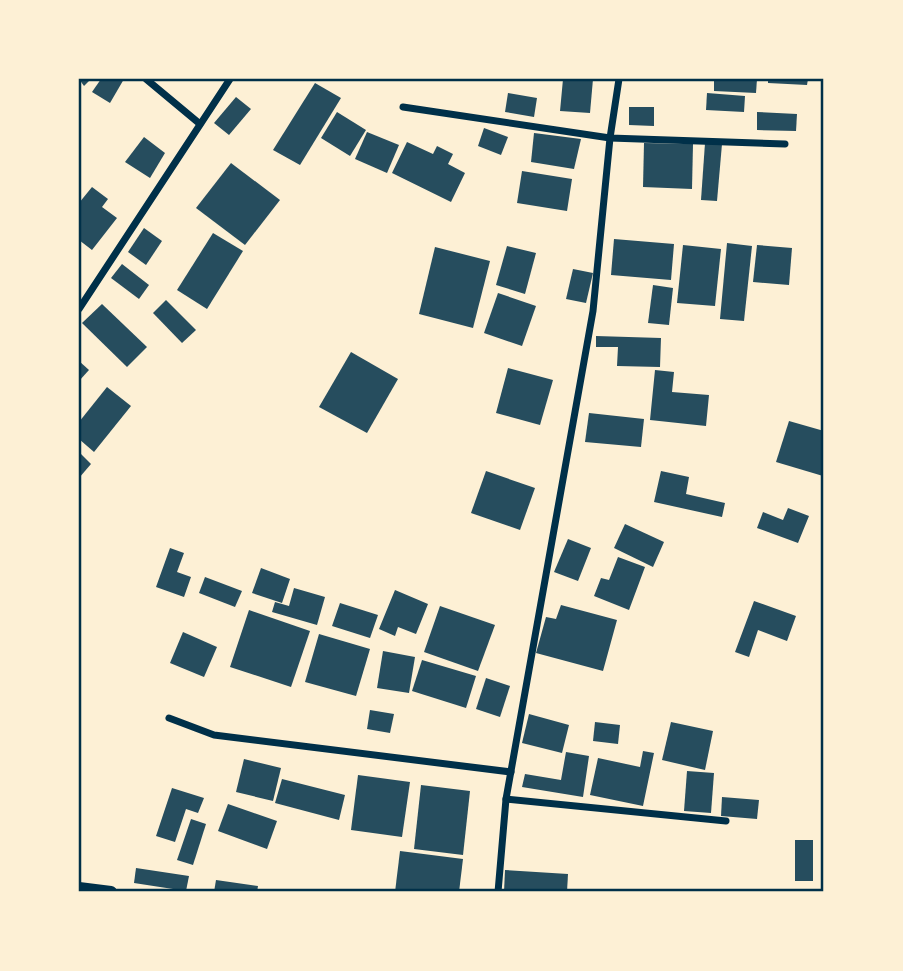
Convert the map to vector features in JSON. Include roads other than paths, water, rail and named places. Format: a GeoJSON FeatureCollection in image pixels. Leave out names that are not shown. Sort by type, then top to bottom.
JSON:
{"type":"FeatureCollection","features":[{"type":"Feature","properties":{"kind":"street"},"geometry":{"type":"LineString","coordinates":[[146,79],[200,124]]}},
{"type":"Feature","properties":{"kind":"street"},"geometry":{"type":"LineString","coordinates":[[79,309],[230,79]]}},
{"type":"Feature","properties":{"kind":"street"},"geometry":{"type":"LineString","coordinates":[[498,892],[506,799],[593,312],[610,138],[619,79]]}},
{"type":"Feature","properties":{"kind":"street"},"geometry":{"type":"LineString","coordinates":[[403,107],[610,138],[785,144]]}},
{"type":"Feature","properties":{"kind":"street"},"geometry":{"type":"LineString","coordinates":[[169,718],[214,735],[511,772]]}},
{"type":"Feature","properties":{"kind":"street"},"geometry":{"type":"LineString","coordinates":[[506,799],[726,821]]}},
{"type":"Feature","properties":{"kind":"street"},"geometry":{"type":"LineString","coordinates":[[79,888],[111,892]]}}]}
